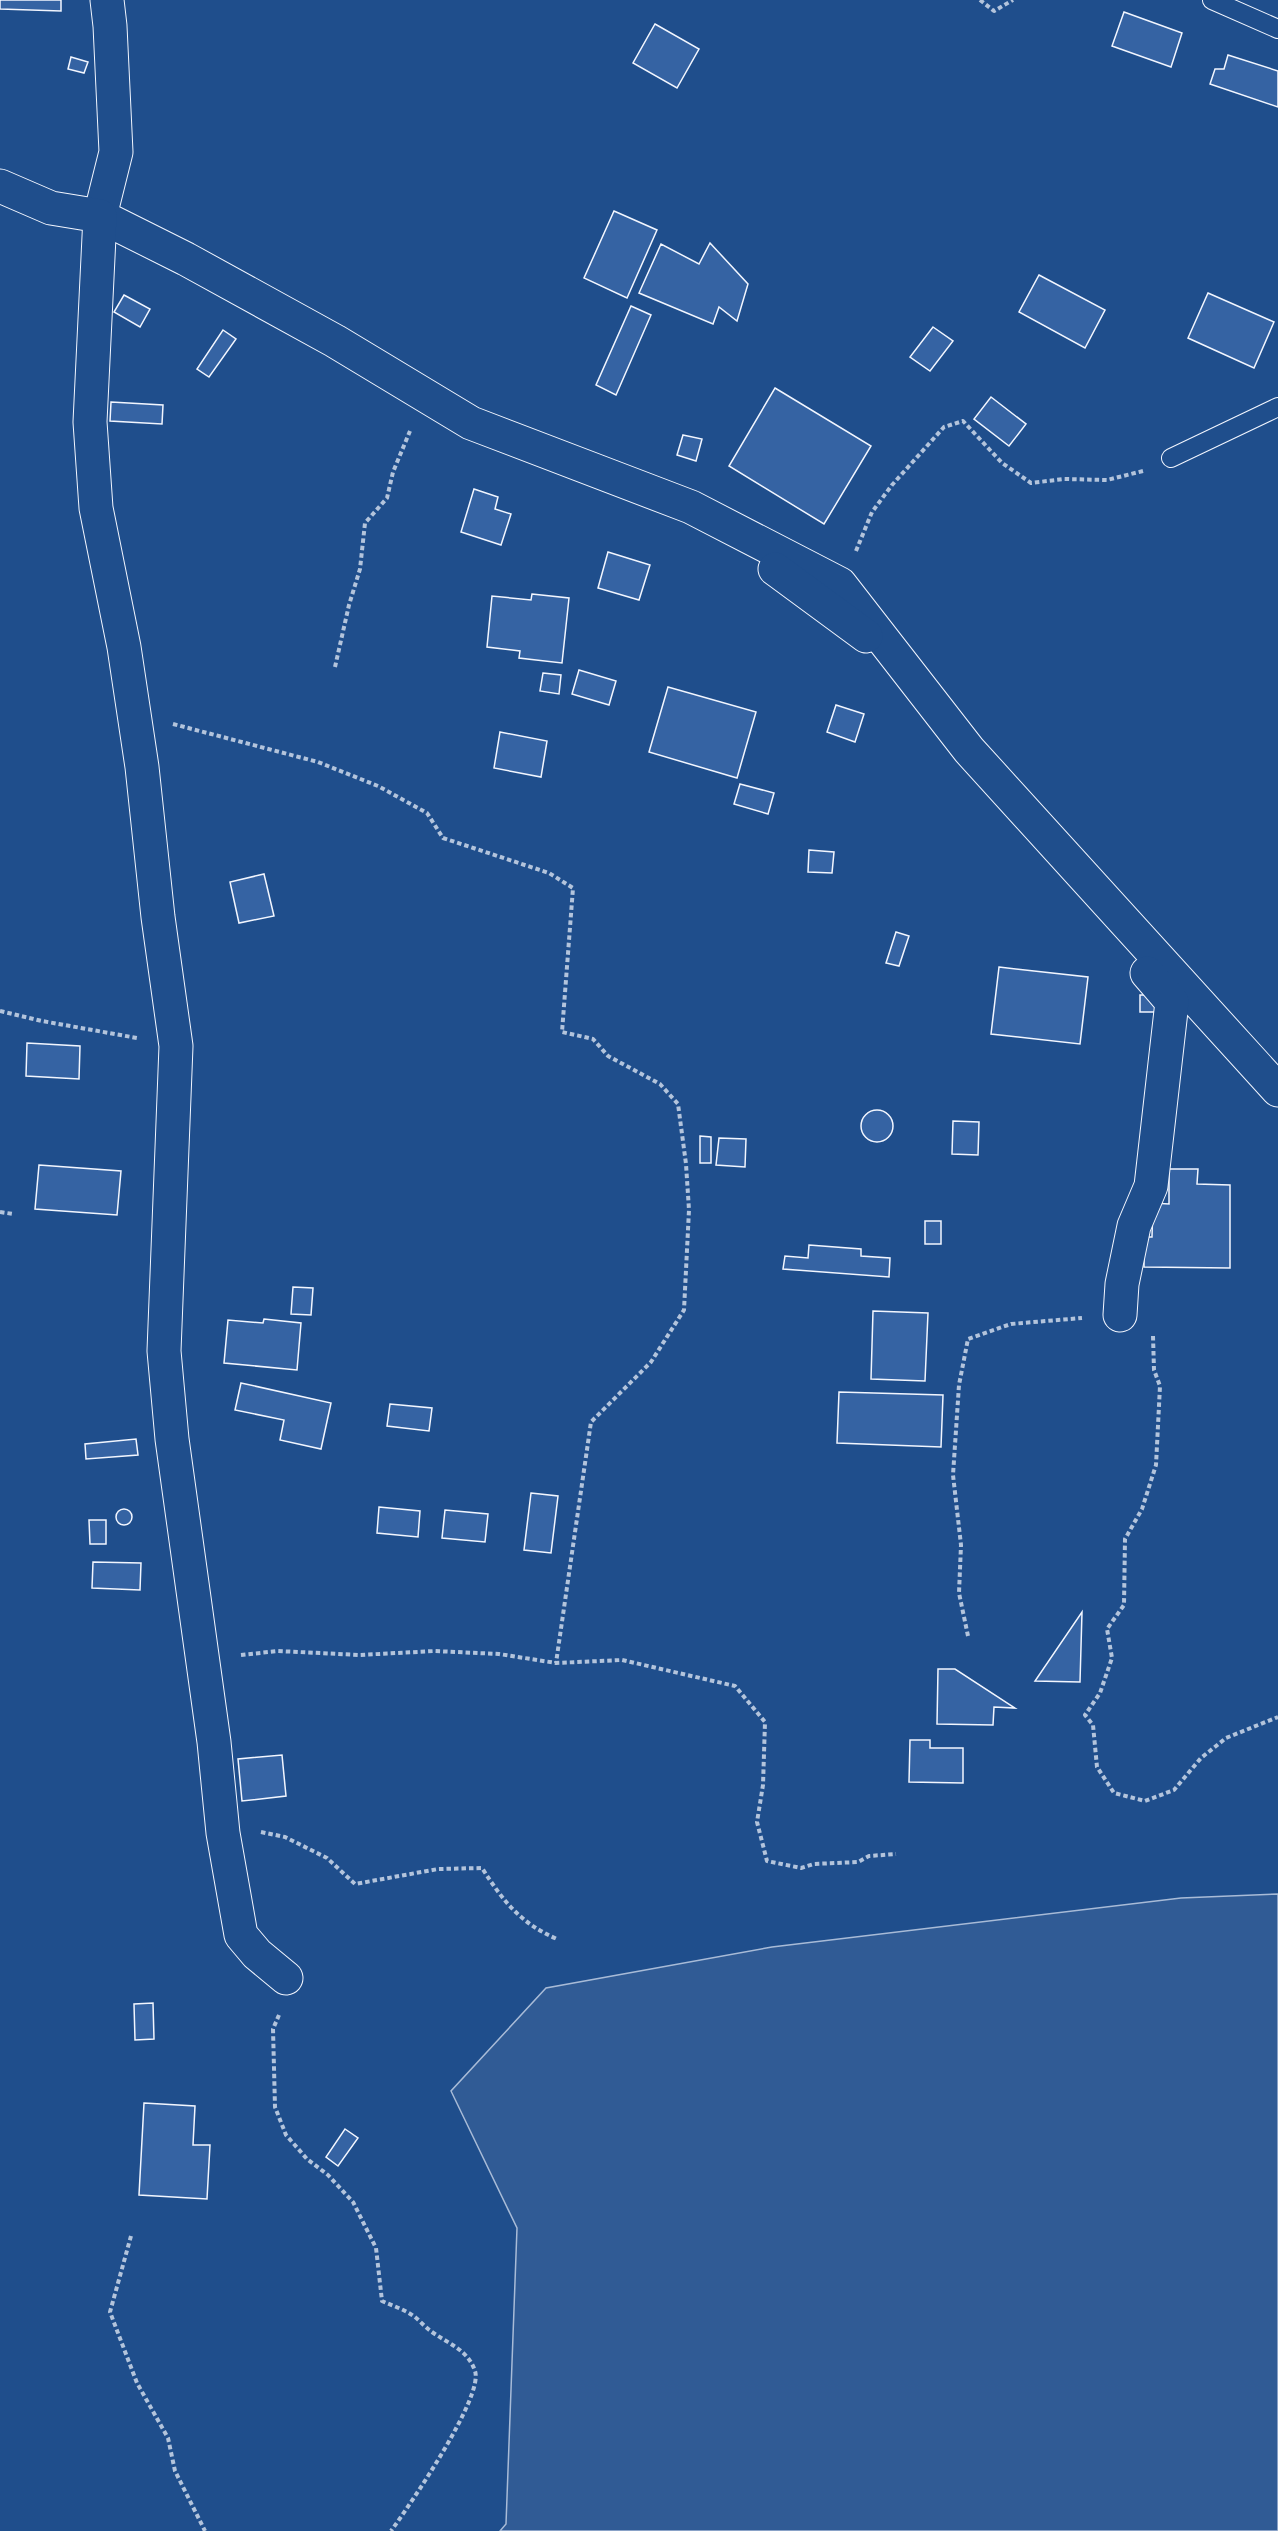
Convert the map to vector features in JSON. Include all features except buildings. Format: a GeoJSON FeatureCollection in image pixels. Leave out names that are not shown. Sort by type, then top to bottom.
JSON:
{"type":"FeatureCollection","features":[{"type":"Feature","properties":{"kind":"street"},"geometry":{"type":"LineString","coordinates":[[107,0],[116,152],[100,216],[90,422],[96,508],[124,647],[142,767],[158,917],[176,1046],[164,1351],[172,1439],[203,1658],[224,1833],[241,1935],[257,1954],[286,1978]]}},
{"type":"Feature","properties":{"kind":"street"},"geometry":{"type":"LineString","coordinates":[[0,186],[51,208],[100,216],[186,259],[335,341],[471,423],[691,507],[840,584],[969,750],[1278,1090]]}},
{"type":"Feature","properties":{"kind":"street"},"geometry":{"type":"LineString","coordinates":[[691,507],[864,634],[1000,806],[1172,1002],[1151,1186],[1134,1226],[1122,1284],[1120,1315]]}},
{"type":"Feature","properties":{"kind":"lane"},"geometry":{"type":"LineString","coordinates":[[1212,0],[1278,29]]}},
{"type":"Feature","properties":{"kind":"lane"},"geometry":{"type":"LineString","coordinates":[[1171,458],[1278,407]]}},
{"type":"Feature","properties":{"kind":"path"},"geometry":{"type":"LineString","coordinates":[[980,0],[994,11],[1012,0]]}},
{"type":"Feature","properties":{"kind":"path"},"geometry":{"type":"LineString","coordinates":[[335,667],[360,570],[365,523],[387,498],[393,472],[405,441],[414,422],[433,400]]}},
{"type":"Feature","properties":{"kind":"path"},"geometry":{"type":"LineString","coordinates":[[840,584],[872,512],[892,485],[944,427],[963,421],[1002,463],[1031,483],[1064,479],[1107,480],[1141,472],[1171,458]]}},
{"type":"Feature","properties":{"kind":"path"},"geometry":{"type":"LineString","coordinates":[[134,714],[328,766],[378,786],[427,813],[443,838],[549,873],[573,888],[562,1032],[593,1039],[608,1056],[660,1084],[678,1104],[689,1210],[684,1310],[651,1362],[591,1422],[556,1663]]}},
{"type":"Feature","properties":{"kind":"path"},"geometry":{"type":"LineString","coordinates":[[0,1011],[176,1046]]}},
{"type":"Feature","properties":{"kind":"path"},"geometry":{"type":"LineString","coordinates":[[0,1212],[13,1214]]}},
{"type":"Feature","properties":{"kind":"path"},"geometry":{"type":"LineString","coordinates":[[968,1636],[959,1593],[960,1545],[953,1474],[959,1384],[968,1339],[1011,1324],[1120,1315],[1152,1317],[1154,1370],[1160,1386],[1160,1429],[1156,1465],[1142,1509],[1125,1539],[1124,1605],[1107,1629],[1112,1658],[1100,1693],[1085,1715],[1093,1725],[1097,1767],[1114,1793],[1145,1801],[1174,1790],[1201,1758],[1226,1738],[1278,1717]]}},
{"type":"Feature","properties":{"kind":"path"},"geometry":{"type":"LineString","coordinates":[[203,1658],[278,1651],[359,1655],[435,1651],[500,1654],[556,1663],[622,1660],[735,1686],[765,1722],[763,1785],[757,1822],[767,1860],[801,1868],[814,1864],[858,1862],[869,1856],[896,1854]]}},
{"type":"Feature","properties":{"kind":"path"},"geometry":{"type":"LineString","coordinates":[[224,1833],[237,1829],[285,1837],[327,1858],[354,1884],[438,1869],[482,1868],[502,1899],[536,1929],[557,1939]]}},
{"type":"Feature","properties":{"kind":"path"},"geometry":{"type":"LineString","coordinates":[[286,1978],[288,1996],[273,2029],[275,2107],[286,2135],[307,2159],[328,2175],[353,2202],[376,2248],[382,2301],[413,2316],[432,2332],[453,2343],[466,2356],[475,2371],[477,2383],[454,2434],[391,2531]]}},
{"type":"Feature","properties":{"kind":"path"},"geometry":{"type":"LineString","coordinates":[[131,2236],[110,2312],[136,2383],[168,2438],[175,2471],[205,2531]]}},
{"type":"Feature","properties":{"kind":"shaded area"},"geometry":{"type":"Polygon","coordinates":[[[1278,1894],[1278,2531],[500,2531],[506,2524],[517,2228],[451,2091],[546,1988],[772,1947],[1181,1898],[1278,1894]]]}}]}
